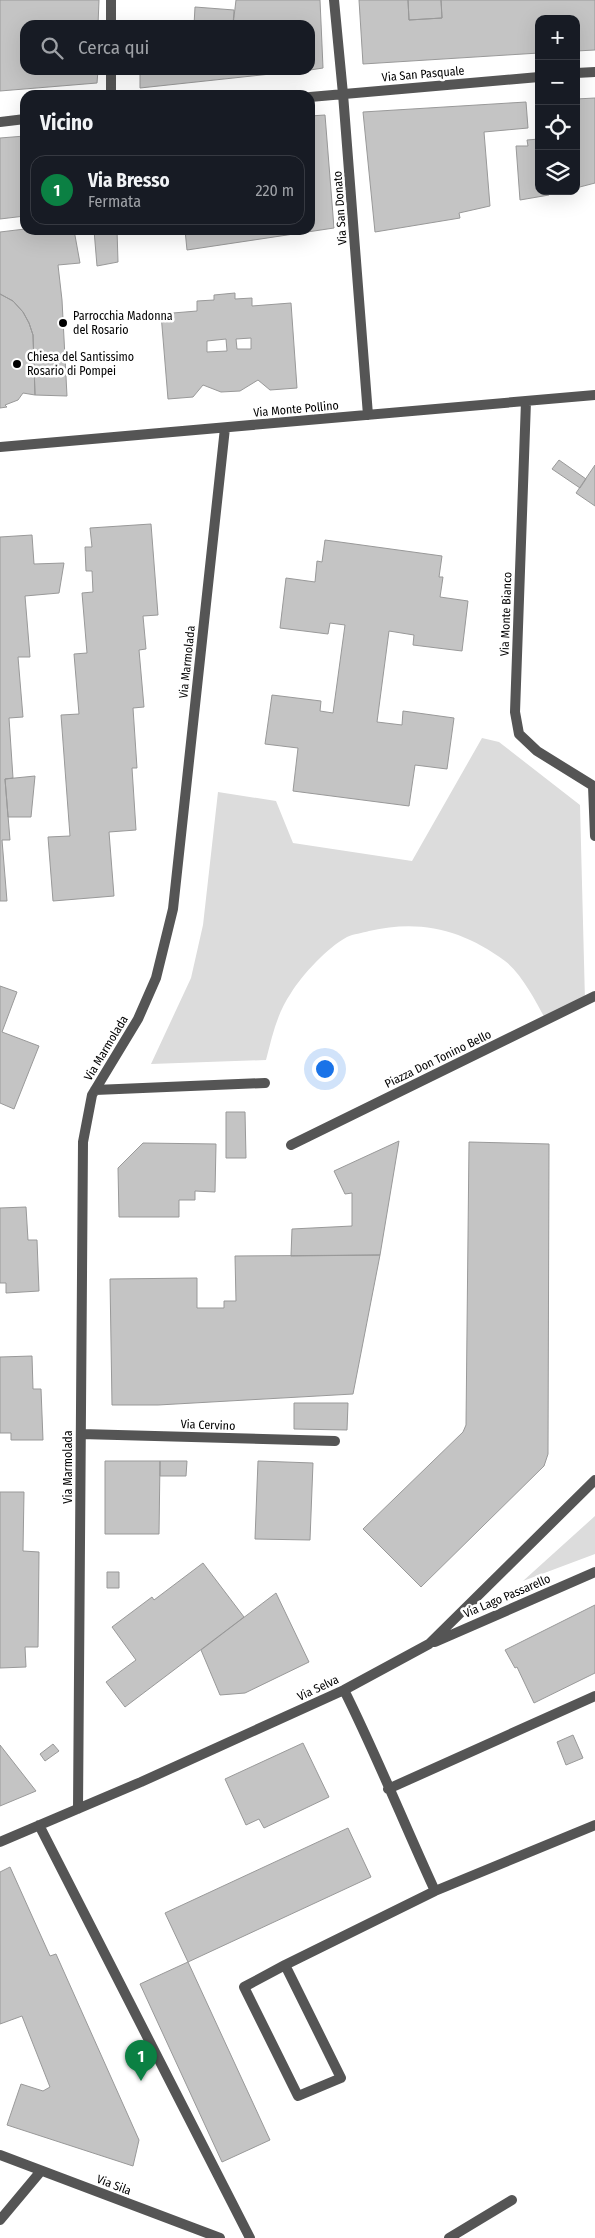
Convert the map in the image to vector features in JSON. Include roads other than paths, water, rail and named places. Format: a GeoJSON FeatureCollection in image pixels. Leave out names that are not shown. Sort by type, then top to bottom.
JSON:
{"type":"FeatureCollection","features":[{"type":"Feature","properties":{"kind":"street"},"geometry":{"type":"LineString","coordinates":[[111,0],[111,20]]}},
{"type":"Feature","properties":{"kind":"street","name":"Via San Donato"},"geometry":{"type":"LineString","coordinates":[[334,0],[368,415]]}},
{"type":"Feature","properties":{"kind":"street"},"geometry":{"type":"LineString","coordinates":[[580,74],[595,72]]}},
{"type":"Feature","properties":{"kind":"street"},"geometry":{"type":"LineString","coordinates":[[111,75],[112,90]]}},
{"type":"Feature","properties":{"kind":"street","name":"Via San Pasquale"},"geometry":{"type":"LineString","coordinates":[[315,97],[535,77]]}},
{"type":"Feature","properties":{"kind":"street"},"geometry":{"type":"LineString","coordinates":[[0,122],[20,120]]}},
{"type":"Feature","properties":{"kind":"street","name":"Via Monte Pollino"},"geometry":{"type":"LineString","coordinates":[[0,447],[595,395]]}},
{"type":"Feature","properties":{"kind":"street","name":"Via Monte Bianco"},"geometry":{"type":"LineString","coordinates":[[526,401],[515,712],[519,734],[537,751],[594,786]]}},
{"type":"Feature","properties":{"kind":"street","name":"Via Marmolada"},"geometry":{"type":"LineString","coordinates":[[78,1809],[83,1142],[92,1095],[138,1019],[156,978],[173,908],[225,428]]}},
{"type":"Feature","properties":{"kind":"street"},"geometry":{"type":"LineString","coordinates":[[594,786],[595,836]]}},
{"type":"Feature","properties":{"kind":"street","name":"Piazza Don Tonino Bello"},"geometry":{"type":"LineString","coordinates":[[291,1145],[595,996]]}},
{"type":"Feature","properties":{"kind":"street"},"geometry":{"type":"LineString","coordinates":[[95,1090],[265,1083]]}},
{"type":"Feature","properties":{"kind":"street","name":"Via Cervino"},"geometry":{"type":"LineString","coordinates":[[81,1434],[335,1441]]}},
{"type":"Feature","properties":{"kind":"street","name":"Via Selva"},"geometry":{"type":"LineString","coordinates":[[0,1842],[344,1690],[429,1644],[595,1480]]}},
{"type":"Feature","properties":{"kind":"street","name":"Via Lago Passarello"},"geometry":{"type":"LineString","coordinates":[[429,1644],[595,1572]]}},
{"type":"Feature","properties":{"kind":"street"},"geometry":{"type":"LineString","coordinates":[[344,1690],[370,1742],[388,1789],[435,1891]]}},
{"type":"Feature","properties":{"kind":"street"},"geometry":{"type":"LineString","coordinates":[[388,1789],[595,1696]]}},
{"type":"Feature","properties":{"kind":"street"},"geometry":{"type":"LineString","coordinates":[[39,1826],[250,2238]]}},
{"type":"Feature","properties":{"kind":"street"},"geometry":{"type":"LineString","coordinates":[[284,1965],[342,2078],[298,2096],[244,1986],[284,1965],[435,1891],[595,1826]]}},
{"type":"Feature","properties":{"kind":"street","name":"Via Sila"},"geometry":{"type":"LineString","coordinates":[[0,2155],[220,2238]]}},
{"type":"Feature","properties":{"kind":"street"},"geometry":{"type":"LineString","coordinates":[[0,2220],[41,2171]]}},
{"type":"Feature","properties":{"kind":"street"},"geometry":{"type":"LineString","coordinates":[[449,2238],[512,2200]]}},
{"type":"Feature","properties":{"kind":"place","name":"Parrocchia Madonna del Rosario"},"geometry":{"type":"Point","coordinates":[63,323]}},
{"type":"Feature","properties":{"kind":"place","name":"Chiesa del Santissimo Rosario di Pompei"},"geometry":{"type":"Point","coordinates":[17,364]}},
{"type":"Feature","properties":{"kind":"place","name":"Via Bresso"},"geometry":{"type":"Point","coordinates":[141,2081]}}]}
